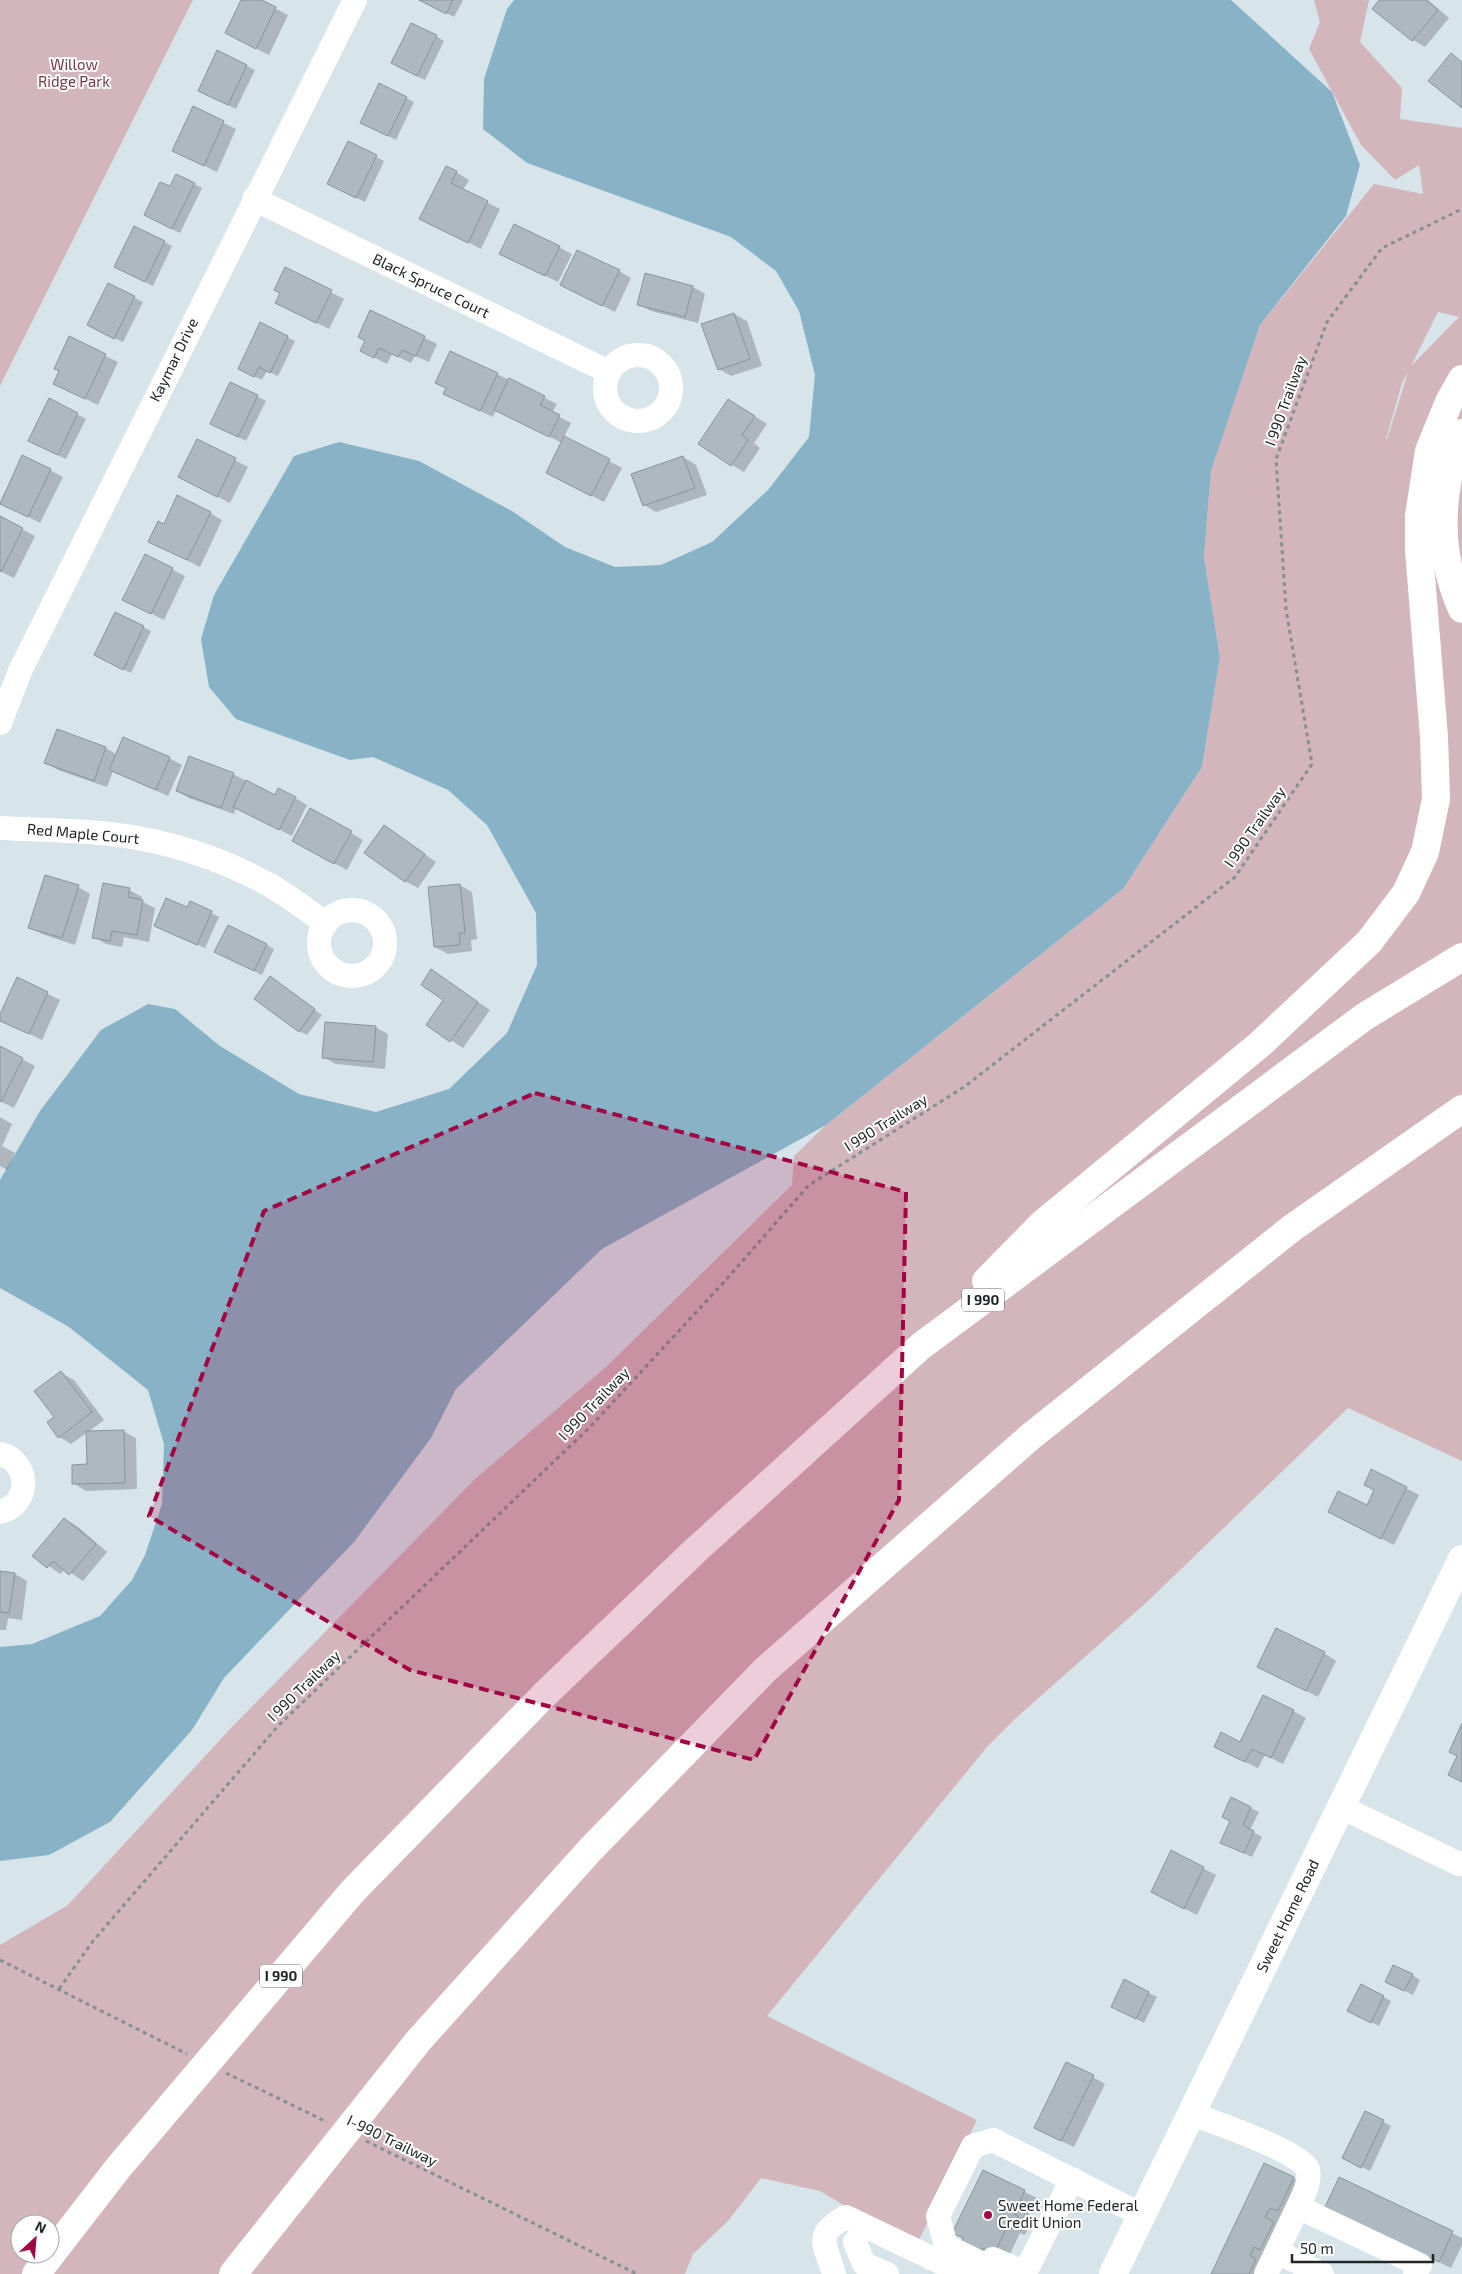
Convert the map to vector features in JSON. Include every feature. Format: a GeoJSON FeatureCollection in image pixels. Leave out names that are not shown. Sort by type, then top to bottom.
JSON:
{"type":"FeatureCollection","features":[{"type":"Feature","properties":{"kind":"main road"},"geometry":{"type":"LineString","coordinates":[[921,1346],[1042,1224],[1259,1045],[1355,955],[1388,919],[1406,893],[1425,852],[1436,799],[1434,737],[1419,550],[1419,516],[1429,450],[1449,402],[1462,379]]}},
{"type":"Feature","properties":{"kind":"main road"},"geometry":{"type":"LineString","coordinates":[[1462,433],[1452,457],[1443,517],[1446,559],[1453,589],[1462,609]]}},
{"type":"Feature","properties":{"kind":"main road","name":"I 990"},"geometry":{"type":"LineString","coordinates":[[36,2274],[118,2168],[352,1892],[545,1694],[697,1549],[921,1346],[1364,1017],[1462,957]]}},
{"type":"Feature","properties":{"kind":"main road"},"geometry":{"type":"LineString","coordinates":[[233,2274],[419,2040],[590,1850],[765,1670],[1030,1437],[1292,1228],[1462,1109]]}},
{"type":"Feature","properties":{"kind":"main road","name":"Sweet Home Road"},"geometry":{"type":"LineString","coordinates":[[1113,2274],[1462,1558]]}},
{"type":"Feature","properties":{"kind":"street","name":"Kaymar Drive"},"geometry":{"type":"LineString","coordinates":[[0,723],[12,687],[354,0]]}},
{"type":"Feature","properties":{"kind":"street","name":"Black Spruce Court"},"geometry":{"type":"LineString","coordinates":[[254,199],[608,372]]}},
{"type":"Feature","properties":{"kind":"street","name":"Red Maple Court"},"geometry":{"type":"LineString","coordinates":[[0,828],[110,834],[153,841],[194,852],[234,868],[273,887],[326,924]]}},
{"type":"Feature","properties":{"kind":"street"},"geometry":{"type":"LineString","coordinates":[[0,1454],[14,1461],[24,1478],[20,1498],[14,1506],[0,1512]]}},
{"type":"Feature","properties":{"kind":"street"},"geometry":{"type":"LineString","coordinates":[[1341,1807],[1459,1864],[1462,1863]]}},
{"type":"Feature","properties":{"kind":"street"},"geometry":{"type":"LineString","coordinates":[[1191,2114],[1283,2150],[1304,2162],[1309,2171],[1308,2186],[1266,2274]]}},
{"type":"Feature","properties":{"kind":"street"},"geometry":{"type":"LineString","coordinates":[[1072,2179],[1025,2273],[961,2243],[938,2216],[973,2146],[993,2140],[1072,2179],[1142,2215]]}},
{"type":"Feature","properties":{"kind":"street"},"geometry":{"type":"LineString","coordinates":[[1298,2207],[1420,2265],[1416,2274]]}},
{"type":"Feature","properties":{"kind":"street"},"geometry":{"type":"LineString","coordinates":[[834,2274],[823,2239],[829,2227],[846,2217],[965,2274]]}},
{"type":"Feature","properties":{"kind":"street"},"geometry":{"type":"LineString","coordinates":[[855,2242],[864,2264],[887,2274]]}},
{"type":"Feature","properties":{"kind":"street"},"geometry":{"type":"LineString","coordinates":[[961,2243],[946,2246],[991,2268],[1007,2266]]}},
{"type":"Feature","properties":{"kind":"street"},"geometry":{"type":"LineString","coordinates":[[1277,2252],[1322,2274]]}},
{"type":"Feature","properties":{"kind":"path","name":"I 990 Trailway"},"geometry":{"type":"LineString","coordinates":[[59,1989],[92,1941],[278,1726],[591,1426],[724,1282],[809,1185],[964,1087],[1235,877],[1312,764],[1286,609],[1276,459],[1327,322],[1332,315],[1382,248],[1462,209]]}},
{"type":"Feature","properties":{"kind":"path"},"geometry":{"type":"LineString","coordinates":[[0,1960],[189,2055]]}},
{"type":"Feature","properties":{"kind":"path","name":"I-990 Trailway"},"geometry":{"type":"LineString","coordinates":[[224,2072],[330,2123]]}},
{"type":"Feature","properties":{"kind":"path","name":"I-990 Trailway"},"geometry":{"type":"LineString","coordinates":[[365,2140],[637,2274]]}},
{"type":"Feature","properties":{"kind":"highlighted area"},"geometry":{"type":"Polygon","coordinates":[[[535,1093],[906,1192],[899,1500],[754,1760],[410,1670],[149,1516],[264,1211],[535,1093]]]}},
{"type":"Feature","properties":{"kind":"green space","name":"Willow Ridge Park"},"geometry":{"type":"Polygon","coordinates":[[[0,0],[193,0],[0,386],[0,0]]]}},
{"type":"Feature","properties":{"kind":"green space"},"geometry":{"type":"Polygon","coordinates":[[[1314,0],[1369,0],[1360,42],[1402,88],[1400,119],[1462,128],[1462,1461],[1348,1408],[1148,1601],[1016,1718],[987,1747],[767,2016],[977,2120],[919,2240],[852,2210],[820,2191],[761,2178],[728,2221],[693,2254],[685,2274],[0,2274],[0,1945],[68,1905],[230,1729],[475,1479],[606,1367],[792,1185],[794,1156],[826,1125],[1123,889],[1202,767],[1220,657],[1204,557],[1211,471],[1260,325],[1374,184],[1423,194],[1419,165],[1395,180],[1361,145],[1309,49],[1320,22],[1314,0]],[[1438,312],[1411,366],[1459,317],[1438,312]],[[1408,372],[1402,383],[1386,439],[1387,439],[1408,372]]]}},
{"type":"Feature","properties":{"kind":"water"},"geometry":{"type":"Polygon","coordinates":[[[514,0],[1231,0],[1332,92],[1360,165],[1346,216],[1260,325],[1211,471],[1204,557],[1220,657],[1202,767],[1123,889],[826,1125],[602,1249],[456,1389],[431,1438],[354,1542],[224,1678],[192,1730],[110,1822],[49,1855],[0,1861],[0,1647],[32,1644],[100,1616],[132,1580],[145,1555],[162,1504],[164,1444],[148,1390],[69,1327],[0,1288],[0,1180],[40,1111],[101,1030],[148,1004],[175,1009],[220,1046],[299,1094],[376,1112],[449,1089],[507,1033],[537,965],[536,913],[487,825],[448,790],[373,757],[350,760],[236,719],[209,687],[201,639],[214,595],[294,456],[339,442],[419,461],[512,511],[565,547],[615,567],[661,565],[712,542],[768,490],[809,437],[815,375],[799,311],[776,271],[731,237],[527,163],[483,129],[484,79],[507,9],[514,0]]]}},
{"type":"Feature","properties":{"kind":"building"},"geometry":{"type":"Polygon","coordinates":[[[241,0],[262,0],[276,7],[256,49],[225,33],[241,0]]]}},
{"type":"Feature","properties":{"kind":"building"},"geometry":{"type":"Polygon","coordinates":[[[419,0],[453,0],[446,14],[419,0]]]}},
{"type":"Feature","properties":{"kind":"building"},"geometry":{"type":"Polygon","coordinates":[[[1379,0],[1426,0],[1438,10],[1412,41],[1372,9],[1379,0]]]}},
{"type":"Feature","properties":{"kind":"building"},"geometry":{"type":"Polygon","coordinates":[[[411,23],[437,35],[417,76],[391,63],[411,23]]]}},
{"type":"Feature","properties":{"kind":"building"},"geometry":{"type":"Polygon","coordinates":[[[217,50],[247,65],[228,105],[198,91],[217,50]]]}},
{"type":"Feature","properties":{"kind":"building"},"geometry":{"type":"Polygon","coordinates":[[[1451,53],[1462,62],[1462,108],[1428,81],[1451,53]]]}},
{"type":"Feature","properties":{"kind":"building"},"geometry":{"type":"Polygon","coordinates":[[[379,83],[407,97],[388,136],[360,123],[379,83]]]}},
{"type":"Feature","properties":{"kind":"building"},"geometry":{"type":"Polygon","coordinates":[[[193,106],[224,121],[204,166],[172,151],[193,106]]]}},
{"type":"Feature","properties":{"kind":"building"},"geometry":{"type":"Polygon","coordinates":[[[348,141],[377,155],[356,198],[327,184],[348,141]]]}},
{"type":"Feature","properties":{"kind":"building"},"geometry":{"type":"Polygon","coordinates":[[[446,166],[457,171],[451,183],[488,201],[468,243],[419,219],[446,166]]]}},
{"type":"Feature","properties":{"kind":"building"},"geometry":{"type":"Polygon","coordinates":[[[176,174],[195,183],[172,229],[144,215],[160,182],[170,186],[176,174]]]}},
{"type":"Feature","properties":{"kind":"building"},"geometry":{"type":"Polygon","coordinates":[[[514,224],[560,246],[545,276],[499,254],[514,224]]]}},
{"type":"Feature","properties":{"kind":"building"},"geometry":{"type":"Polygon","coordinates":[[[134,226],[165,241],[145,282],[114,267],[134,226]]]}},
{"type":"Feature","properties":{"kind":"building"},"geometry":{"type":"Polygon","coordinates":[[[577,250],[620,270],[602,306],[560,285],[577,250]]]}},
{"type":"Feature","properties":{"kind":"building"},"geometry":{"type":"Polygon","coordinates":[[[285,267],[332,290],[316,323],[275,303],[280,293],[274,290],[285,267]]]}},
{"type":"Feature","properties":{"kind":"building"},"geometry":{"type":"Polygon","coordinates":[[[645,273],[693,286],[685,317],[637,305],[645,273]]]}},
{"type":"Feature","properties":{"kind":"building"},"geometry":{"type":"Polygon","coordinates":[[[108,283],[135,296],[114,339],[87,325],[108,283]]]}},
{"type":"Feature","properties":{"kind":"building"},"geometry":{"type":"Polygon","coordinates":[[[370,310],[425,336],[416,356],[402,350],[398,357],[379,348],[374,358],[360,351],[365,341],[358,337],[370,310]]]}},
{"type":"Feature","properties":{"kind":"building"},"geometry":{"type":"Polygon","coordinates":[[[734,313],[750,359],[718,370],[701,324],[734,313]]]}},
{"type":"Feature","properties":{"kind":"building"},"geometry":{"type":"Polygon","coordinates":[[[260,322],[288,336],[270,373],[259,367],[254,377],[238,369],[260,322]]]}},
{"type":"Feature","properties":{"kind":"building"},"geometry":{"type":"Polygon","coordinates":[[[69,336],[106,354],[85,399],[53,384],[59,371],[54,369],[69,336]]]}},
{"type":"Feature","properties":{"kind":"building"},"geometry":{"type":"Polygon","coordinates":[[[450,351],[498,373],[480,411],[443,394],[446,388],[435,383],[450,351]]]}},
{"type":"Feature","properties":{"kind":"building"},"geometry":{"type":"Polygon","coordinates":[[[509,378],[545,396],[540,405],[560,415],[549,437],[494,410],[509,378]]]}},
{"type":"Feature","properties":{"kind":"building"},"geometry":{"type":"Polygon","coordinates":[[[230,382],[258,395],[238,437],[210,424],[230,382]]]}},
{"type":"Feature","properties":{"kind":"building"},"geometry":{"type":"Polygon","coordinates":[[[49,398],[78,413],[58,455],[28,441],[49,398]]]}},
{"type":"Feature","properties":{"kind":"building"},"geometry":{"type":"Polygon","coordinates":[[[728,399],[755,416],[742,435],[748,440],[731,466],[698,444],[728,399]]]}},
{"type":"Feature","properties":{"kind":"building"},"geometry":{"type":"Polygon","coordinates":[[[564,436],[610,459],[591,496],[546,473],[564,436]]]}},
{"type":"Feature","properties":{"kind":"building"},"geometry":{"type":"Polygon","coordinates":[[[197,439],[236,458],[217,497],[178,477],[197,439]]]}},
{"type":"Feature","properties":{"kind":"building"},"geometry":{"type":"Polygon","coordinates":[[[22,455],[51,469],[28,517],[0,504],[22,455]]]}},
{"type":"Feature","properties":{"kind":"building"},"geometry":{"type":"Polygon","coordinates":[[[683,456],[695,488],[643,506],[631,474],[683,456]]]}},
{"type":"Feature","properties":{"kind":"building"},"geometry":{"type":"Polygon","coordinates":[[[177,495],[211,512],[187,560],[148,542],[158,521],[164,524],[177,495]]]}},
{"type":"Feature","properties":{"kind":"building"},"geometry":{"type":"Polygon","coordinates":[[[0,516],[23,528],[1,572],[0,571],[0,516]]]}},
{"type":"Feature","properties":{"kind":"building"},"geometry":{"type":"Polygon","coordinates":[[[145,554],[173,568],[151,614],[122,600],[145,554]]]}},
{"type":"Feature","properties":{"kind":"building"},"geometry":{"type":"Polygon","coordinates":[[[115,612],[144,626],[123,670],[94,655],[115,612]]]}},
{"type":"Feature","properties":{"kind":"building"},"geometry":{"type":"Polygon","coordinates":[[[57,729],[106,747],[94,781],[44,763],[57,729]]]}},
{"type":"Feature","properties":{"kind":"building"},"geometry":{"type":"Polygon","coordinates":[[[123,737],[170,757],[156,790],[109,770],[123,737]]]}},
{"type":"Feature","properties":{"kind":"building"},"geometry":{"type":"Polygon","coordinates":[[[189,756],[234,773],[221,808],[176,791],[189,756]]]}},
{"type":"Feature","properties":{"kind":"building"},"geometry":{"type":"Polygon","coordinates":[[[246,780],[275,795],[278,788],[296,797],[279,830],[233,807],[246,780]]]}},
{"type":"Feature","properties":{"kind":"building"},"geometry":{"type":"Polygon","coordinates":[[[310,808],[352,831],[334,864],[292,841],[310,808]]]}},
{"type":"Feature","properties":{"kind":"building"},"geometry":{"type":"Polygon","coordinates":[[[384,825],[425,854],[405,882],[364,853],[384,825]]]}},
{"type":"Feature","properties":{"kind":"building"},"geometry":{"type":"Polygon","coordinates":[[[45,875],[79,885],[62,938],[28,928],[45,875]]]}},
{"type":"Feature","properties":{"kind":"building"},"geometry":{"type":"Polygon","coordinates":[[[103,883],[130,888],[128,897],[143,900],[137,935],[112,931],[110,941],[92,938],[103,883]]]}},
{"type":"Feature","properties":{"kind":"building"},"geometry":{"type":"Polygon","coordinates":[[[460,884],[465,933],[459,933],[460,945],[434,947],[428,887],[460,884]]]}},
{"type":"Feature","properties":{"kind":"building"},"geometry":{"type":"Polygon","coordinates":[[[166,898],[187,907],[190,901],[212,911],[197,945],[154,926],[166,898]]]}},
{"type":"Feature","properties":{"kind":"building"},"geometry":{"type":"Polygon","coordinates":[[[228,925],[267,944],[254,971],[214,952],[228,925]]]}},
{"type":"Feature","properties":{"kind":"building"},"geometry":{"type":"Polygon","coordinates":[[[431,969],[478,1002],[450,1042],[426,1025],[443,1000],[421,985],[431,969]]]}},
{"type":"Feature","properties":{"kind":"building"},"geometry":{"type":"Polygon","coordinates":[[[270,976],[315,1009],[299,1032],[254,999],[270,976]]]}},
{"type":"Feature","properties":{"kind":"building"},"geometry":{"type":"Polygon","coordinates":[[[17,977],[48,992],[29,1034],[0,1021],[0,1014],[17,977]]]}},
{"type":"Feature","properties":{"kind":"building"},"geometry":{"type":"Polygon","coordinates":[[[325,1022],[376,1026],[373,1062],[322,1058],[325,1022]]]}},
{"type":"Feature","properties":{"kind":"building"},"geometry":{"type":"Polygon","coordinates":[[[0,1046],[23,1058],[1,1102],[0,1101],[0,1046]]]}},
{"type":"Feature","properties":{"kind":"building"},"geometry":{"type":"Polygon","coordinates":[[[61,1371],[92,1412],[58,1438],[47,1422],[54,1417],[34,1391],[61,1371]]]}},
{"type":"Feature","properties":{"kind":"building"},"geometry":{"type":"Polygon","coordinates":[[[124,1430],[125,1483],[72,1484],[72,1465],[87,1464],[86,1431],[124,1430]]]}},
{"type":"Feature","properties":{"kind":"building"},"geometry":{"type":"Polygon","coordinates":[[[1371,1469],[1407,1487],[1381,1539],[1328,1512],[1338,1491],[1367,1505],[1374,1490],[1364,1485],[1371,1469]]]}},
{"type":"Feature","properties":{"kind":"building"},"geometry":{"type":"Polygon","coordinates":[[[64,1518],[96,1544],[69,1575],[53,1561],[47,1568],[32,1556],[64,1518]]]}},
{"type":"Feature","properties":{"kind":"building"},"geometry":{"type":"Polygon","coordinates":[[[0,1571],[15,1573],[9,1613],[0,1612],[0,1571]]]}},
{"type":"Feature","properties":{"kind":"building"},"geometry":{"type":"Polygon","coordinates":[[[1276,1628],[1325,1652],[1306,1691],[1257,1667],[1276,1628]]]}},
{"type":"Feature","properties":{"kind":"building"},"geometry":{"type":"Polygon","coordinates":[[[1263,1695],[1294,1710],[1271,1758],[1252,1749],[1245,1762],[1214,1747],[1221,1732],[1240,1742],[1263,1695]]]}},
{"type":"Feature","properties":{"kind":"building"},"geometry":{"type":"Polygon","coordinates":[[[1462,1723],[1462,1782],[1448,1775],[1457,1756],[1449,1752],[1462,1723]]]}},
{"type":"Feature","properties":{"kind":"building"},"geometry":{"type":"Polygon","coordinates":[[[1231,1797],[1251,1807],[1243,1825],[1254,1831],[1244,1853],[1220,1843],[1230,1821],[1222,1817],[1231,1797]]]}},
{"type":"Feature","properties":{"kind":"building"},"geometry":{"type":"Polygon","coordinates":[[[1171,1850],[1204,1867],[1184,1909],[1151,1892],[1171,1850]]]}},
{"type":"Feature","properties":{"kind":"building"},"geometry":{"type":"Polygon","coordinates":[[[1393,1965],[1413,1974],[1404,1991],[1385,1982],[1393,1965]]]}},
{"type":"Feature","properties":{"kind":"building"},"geometry":{"type":"Polygon","coordinates":[[[1124,1979],[1149,1992],[1136,2019],[1111,2007],[1124,1979]]]}},
{"type":"Feature","properties":{"kind":"building"},"geometry":{"type":"Polygon","coordinates":[[[1361,1984],[1384,1996],[1371,2023],[1347,2011],[1361,1984]]]}},
{"type":"Feature","properties":{"kind":"building"},"geometry":{"type":"Polygon","coordinates":[[[1066,2062],[1094,2075],[1061,2141],[1034,2128],[1066,2062]]]}},
{"type":"Feature","properties":{"kind":"building"},"geometry":{"type":"Polygon","coordinates":[[[1365,2111],[1384,2120],[1361,2168],[1342,2158],[1365,2111]]]}},
{"type":"Feature","properties":{"kind":"building"},"geometry":{"type":"Polygon","coordinates":[[[1264,2163],[1294,2177],[1278,2211],[1270,2208],[1265,2217],[1274,2222],[1260,2250],[1254,2247],[1250,2256],[1256,2259],[1249,2274],[1211,2274],[1264,2163]]]}},
{"type":"Feature","properties":{"kind":"building","name":"Sweet Home Federal Credit Union"},"geometry":{"type":"Polygon","coordinates":[[[983,2170],[1025,2190],[1014,2214],[1018,2216],[1012,2229],[1007,2227],[994,2254],[982,2248],[980,2254],[961,2244],[963,2238],[952,2233],[983,2170]]]}},
{"type":"Feature","properties":{"kind":"building"},"geometry":{"type":"Polygon","coordinates":[[[1339,2177],[1453,2231],[1439,2262],[1325,2207],[1339,2177]]]}},
{"type":"Feature","properties":{"kind":"place","name":"Sweet Home Federal Credit Union"},"geometry":{"type":"Point","coordinates":[988,2215]}}]}
